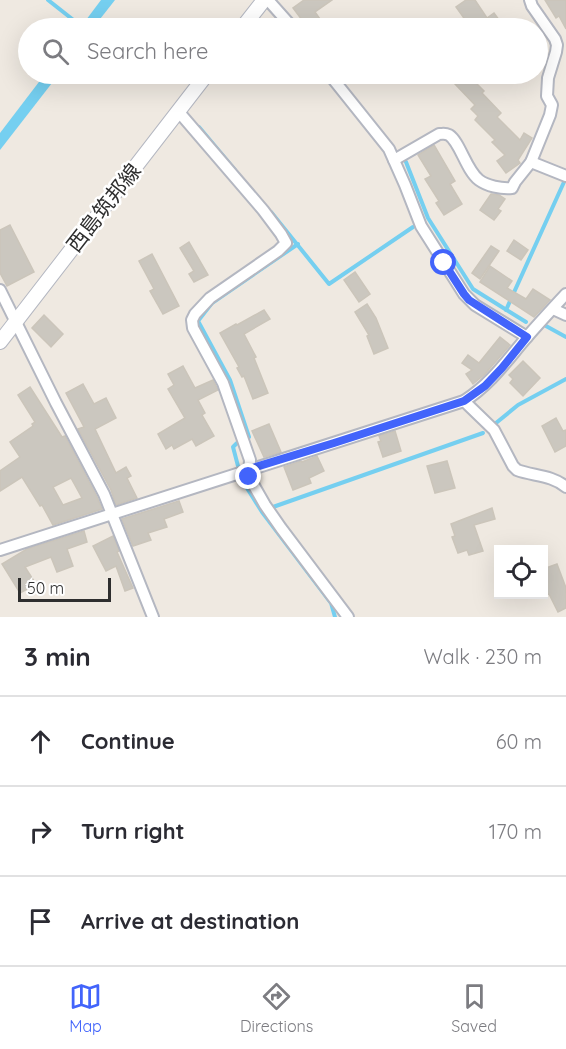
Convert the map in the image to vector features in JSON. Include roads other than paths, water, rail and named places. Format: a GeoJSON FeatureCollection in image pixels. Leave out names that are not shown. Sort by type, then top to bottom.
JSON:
{"type":"FeatureCollection","features":[{"type":"Feature","properties":{"kind":"main road"},"geometry":{"type":"LineString","coordinates":[[251,18],[266,0]]}},
{"type":"Feature","properties":{"kind":"main road","name":"西島筑邦線"},"geometry":{"type":"LineString","coordinates":[[0,342],[199,84]]}},
{"type":"Feature","properties":{"kind":"street"},"geometry":{"type":"LineString","coordinates":[[266,0],[283,18]]}},
{"type":"Feature","properties":{"kind":"street"},"geometry":{"type":"LineString","coordinates":[[530,0],[540,18]]}},
{"type":"Feature","properties":{"kind":"street"},"geometry":{"type":"LineString","coordinates":[[548,29],[557,45],[548,78]]}},
{"type":"Feature","properties":{"kind":"street"},"geometry":{"type":"LineString","coordinates":[[337,84],[389,149],[421,226],[464,294],[475,304],[527,337]]}},
{"type":"Feature","properties":{"kind":"street"},"geometry":{"type":"LineString","coordinates":[[394,160],[439,134],[445,134],[453,140],[470,170],[479,180],[505,189],[512,188],[531,162],[550,115],[552,105],[547,96],[548,84]]}},
{"type":"Feature","properties":{"kind":"street"},"geometry":{"type":"LineString","coordinates":[[178,111],[263,210],[286,243],[210,298],[195,314],[192,320],[193,328],[223,383],[250,460],[249,477],[265,505],[348,617]]}},
{"type":"Feature","properties":{"kind":"street"},"geometry":{"type":"LineString","coordinates":[[531,162],[566,176]]}},
{"type":"Feature","properties":{"kind":"street"},"geometry":{"type":"LineString","coordinates":[[0,290],[104,494],[153,617]]}},
{"type":"Feature","properties":{"kind":"street"},"geometry":{"type":"LineString","coordinates":[[0,550],[464,401],[491,380],[566,294]]}},
{"type":"Feature","properties":{"kind":"street"},"geometry":{"type":"LineString","coordinates":[[553,309],[566,315]]}},
{"type":"Feature","properties":{"kind":"street"},"geometry":{"type":"LineString","coordinates":[[464,401],[494,430],[517,470],[552,478],[560,481],[566,487]]}},
{"type":"Feature","properties":{"kind":"water"},"geometry":{"type":"Polygon","coordinates":[[[101,0],[115,0],[101,18],[88,18],[101,0]]]}},
{"type":"Feature","properties":{"kind":"water"},"geometry":{"type":"Polygon","coordinates":[[[37,84],[51,84],[0,150],[0,133],[37,84]]]}},
{"type":"Feature","properties":{"kind":"waterway"},"geometry":{"type":"LineString","coordinates":[[48,0],[71,18]]}},
{"type":"Feature","properties":{"kind":"waterway"},"geometry":{"type":"LineString","coordinates":[[199,127],[235,170]]}},
{"type":"Feature","properties":{"kind":"waterway"},"geometry":{"type":"LineString","coordinates":[[406,162],[428,218],[473,289],[526,322]]}},
{"type":"Feature","properties":{"kind":"waterway"},"geometry":{"type":"LineString","coordinates":[[506,310],[564,182]]}},
{"type":"Feature","properties":{"kind":"waterway"},"geometry":{"type":"LineString","coordinates":[[271,212],[329,284],[413,227]]}},
{"type":"Feature","properties":{"kind":"waterway"},"geometry":{"type":"LineString","coordinates":[[249,437],[230,380],[198,321],[212,303],[298,244]]}},
{"type":"Feature","properties":{"kind":"waterway"},"geometry":{"type":"LineString","coordinates":[[546,326],[566,337]]}},
{"type":"Feature","properties":{"kind":"waterway"},"geometry":{"type":"LineString","coordinates":[[496,423],[518,405],[566,379]]}},
{"type":"Feature","properties":{"kind":"waterway"},"geometry":{"type":"LineString","coordinates":[[273,507],[483,433]]}},
{"type":"Feature","properties":{"kind":"waterway"},"geometry":{"type":"LineString","coordinates":[[237,443],[233,447],[238,466]]}},
{"type":"Feature","properties":{"kind":"waterway"},"geometry":{"type":"LineString","coordinates":[[242,480],[262,512],[331,603],[335,617]]}}]}
